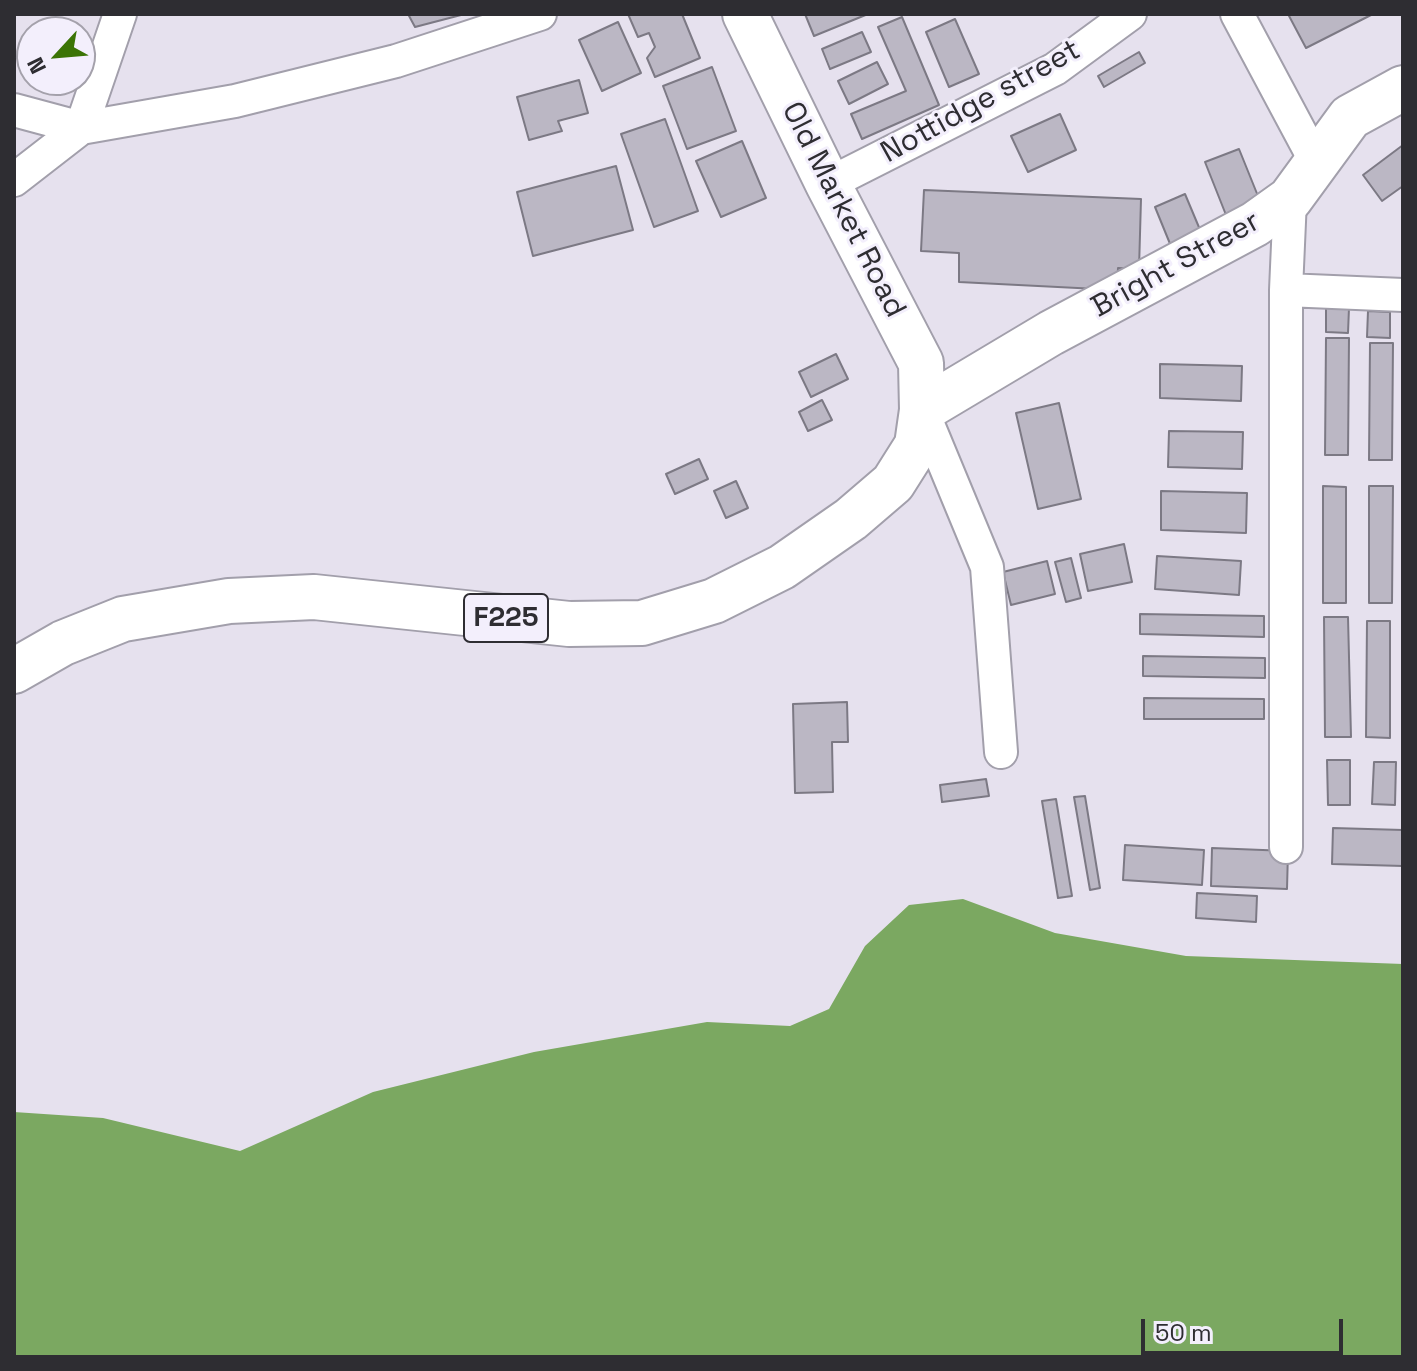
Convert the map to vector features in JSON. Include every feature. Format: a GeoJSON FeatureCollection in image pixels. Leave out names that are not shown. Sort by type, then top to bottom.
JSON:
{"type":"FeatureCollection","features":[{"type":"Feature","properties":{"kind":"main road","name":"Old Market Road"},"geometry":{"type":"LineString","coordinates":[[745,14],[828,184],[921,363],[922,410]]}},
{"type":"Feature","properties":{"kind":"main road","name":"Bright Streer"},"geometry":{"type":"LineString","coordinates":[[922,410],[1051,333],[1255,224],[1290,199],[1350,117],[1403,88]]}},
{"type":"Feature","properties":{"kind":"main road","name":"F225"},"geometry":{"type":"LineString","coordinates":[[14,671],[63,643],[123,619],[229,601],[314,597],[569,624],[642,623],[714,601],[769,574],[851,519],[893,483],[917,445],[922,410]]}},
{"type":"Feature","properties":{"kind":"street"},"geometry":{"type":"LineString","coordinates":[[14,180],[81,128],[120,14]]}},
{"type":"Feature","properties":{"kind":"street"},"geometry":{"type":"LineString","coordinates":[[14,110],[81,128],[235,101],[396,61],[540,14]]}},
{"type":"Feature","properties":{"kind":"street","name":"Nottidge street"},"geometry":{"type":"LineString","coordinates":[[828,184],[1055,69],[1130,14]]}},
{"type":"Feature","properties":{"kind":"street"},"geometry":{"type":"LineString","coordinates":[[1237,14],[1316,162]]}},
{"type":"Feature","properties":{"kind":"street"},"geometry":{"type":"LineString","coordinates":[[1286,847],[1286,290],[1290,199]]}},
{"type":"Feature","properties":{"kind":"street"},"geometry":{"type":"LineString","coordinates":[[1286,290],[1403,295]]}},
{"type":"Feature","properties":{"kind":"street"},"geometry":{"type":"LineString","coordinates":[[922,410],[987,567],[1001,752]]}},
{"type":"Feature","properties":{"kind":"shaded area"},"geometry":{"type":"Polygon","coordinates":[[[963,899],[1055,933],[1186,956],[1403,964],[1403,1357],[14,1357],[14,1112],[103,1118],[240,1151],[373,1092],[534,1052],[707,1022],[790,1026],[829,1009],[865,946],[909,905],[963,899]]]}},
{"type":"Feature","properties":{"kind":"building"},"geometry":{"type":"Polygon","coordinates":[[[408,14],[461,14],[461,15],[415,27],[408,14]]]}},
{"type":"Feature","properties":{"kind":"building"},"geometry":{"type":"Polygon","coordinates":[[[628,14],[682,14],[700,58],[655,77],[647,58],[655,47],[649,33],[638,37],[628,14]]]}},
{"type":"Feature","properties":{"kind":"building"},"geometry":{"type":"Polygon","coordinates":[[[805,14],[868,14],[814,36],[805,14]]]}},
{"type":"Feature","properties":{"kind":"building"},"geometry":{"type":"Polygon","coordinates":[[[1288,14],[1373,14],[1306,48],[1288,14]]]}},
{"type":"Feature","properties":{"kind":"building"},"geometry":{"type":"Polygon","coordinates":[[[902,17],[939,105],[862,139],[851,114],[906,91],[878,27],[902,17]]]}},
{"type":"Feature","properties":{"kind":"building"},"geometry":{"type":"Polygon","coordinates":[[[955,19],[979,74],[949,87],[926,32],[955,19]]]}},
{"type":"Feature","properties":{"kind":"building"},"geometry":{"type":"Polygon","coordinates":[[[618,22],[641,73],[602,91],[579,40],[618,22]]]}},
{"type":"Feature","properties":{"kind":"building"},"geometry":{"type":"Polygon","coordinates":[[[862,32],[871,52],[830,69],[822,49],[862,32]]]}},
{"type":"Feature","properties":{"kind":"building"},"geometry":{"type":"Polygon","coordinates":[[[1139,52],[1145,63],[1104,87],[1098,76],[1139,52]]]}},
{"type":"Feature","properties":{"kind":"building"},"geometry":{"type":"Polygon","coordinates":[[[877,62],[888,84],[849,104],[838,81],[877,62]]]}},
{"type":"Feature","properties":{"kind":"building"},"geometry":{"type":"Polygon","coordinates":[[[712,67],[736,131],[687,149],[663,86],[712,67]]]}},
{"type":"Feature","properties":{"kind":"building"},"geometry":{"type":"Polygon","coordinates":[[[579,80],[588,113],[558,121],[562,131],[529,140],[517,97],[579,80]]]}},
{"type":"Feature","properties":{"kind":"building"},"geometry":{"type":"Polygon","coordinates":[[[1060,114],[1076,150],[1028,172],[1011,136],[1060,114]]]}},
{"type":"Feature","properties":{"kind":"building"},"geometry":{"type":"Polygon","coordinates":[[[665,119],[698,211],[654,227],[621,134],[665,119]]]}},
{"type":"Feature","properties":{"kind":"building"},"geometry":{"type":"Polygon","coordinates":[[[742,141],[766,198],[721,217],[696,161],[742,141]]]}},
{"type":"Feature","properties":{"kind":"building"},"geometry":{"type":"Polygon","coordinates":[[[1403,145],[1403,186],[1382,201],[1363,175],[1403,145]]]}},
{"type":"Feature","properties":{"kind":"building"},"geometry":{"type":"Polygon","coordinates":[[[1239,149],[1262,206],[1228,220],[1205,162],[1239,149]]]}},
{"type":"Feature","properties":{"kind":"building"},"geometry":{"type":"Polygon","coordinates":[[[616,166],[633,230],[533,256],[517,192],[616,166]]]}},
{"type":"Feature","properties":{"kind":"building"},"geometry":{"type":"Polygon","coordinates":[[[924,190],[1141,199],[1139,269],[1118,268],[1117,290],[959,282],[959,253],[921,251],[924,190]]]}},
{"type":"Feature","properties":{"kind":"building"},"geometry":{"type":"Polygon","coordinates":[[[1185,194],[1206,244],[1175,256],[1155,207],[1185,194]]]}},
{"type":"Feature","properties":{"kind":"building"},"geometry":{"type":"Polygon","coordinates":[[[1326,306],[1349,308],[1348,333],[1326,332],[1326,306]]]}},
{"type":"Feature","properties":{"kind":"building"},"geometry":{"type":"Polygon","coordinates":[[[1368,311],[1390,312],[1390,338],[1367,337],[1368,311]]]}},
{"type":"Feature","properties":{"kind":"building"},"geometry":{"type":"Polygon","coordinates":[[[1326,338],[1349,338],[1348,455],[1325,455],[1326,338]]]}},
{"type":"Feature","properties":{"kind":"building"},"geometry":{"type":"Polygon","coordinates":[[[1370,343],[1393,343],[1392,460],[1369,460],[1370,343]]]}},
{"type":"Feature","properties":{"kind":"building"},"geometry":{"type":"Polygon","coordinates":[[[836,354],[848,379],[811,397],[799,372],[836,354]]]}},
{"type":"Feature","properties":{"kind":"building"},"geometry":{"type":"Polygon","coordinates":[[[1160,364],[1242,366],[1241,401],[1160,398],[1160,364]]]}},
{"type":"Feature","properties":{"kind":"building"},"geometry":{"type":"Polygon","coordinates":[[[822,400],[832,420],[808,431],[799,412],[822,400]]]}},
{"type":"Feature","properties":{"kind":"building"},"geometry":{"type":"Polygon","coordinates":[[[1059,403],[1081,499],[1038,509],[1016,413],[1059,403]]]}},
{"type":"Feature","properties":{"kind":"building"},"geometry":{"type":"Polygon","coordinates":[[[1169,431],[1243,432],[1242,469],[1168,467],[1169,431]]]}},
{"type":"Feature","properties":{"kind":"building"},"geometry":{"type":"Polygon","coordinates":[[[699,459],[708,479],[675,494],[666,474],[699,459]]]}},
{"type":"Feature","properties":{"kind":"building"},"geometry":{"type":"Polygon","coordinates":[[[736,481],[748,508],[726,518],[714,491],[736,481]]]}},
{"type":"Feature","properties":{"kind":"building"},"geometry":{"type":"Polygon","coordinates":[[[1323,486],[1346,487],[1346,603],[1323,603],[1323,486]]]}},
{"type":"Feature","properties":{"kind":"building"},"geometry":{"type":"Polygon","coordinates":[[[1369,486],[1393,486],[1392,603],[1369,603],[1369,486]]]}},
{"type":"Feature","properties":{"kind":"building"},"geometry":{"type":"Polygon","coordinates":[[[1161,491],[1247,493],[1246,533],[1161,530],[1161,491]]]}},
{"type":"Feature","properties":{"kind":"building"},"geometry":{"type":"Polygon","coordinates":[[[1124,544],[1132,582],[1088,591],[1080,554],[1124,544]]]}},
{"type":"Feature","properties":{"kind":"building"},"geometry":{"type":"Polygon","coordinates":[[[1157,556],[1241,561],[1239,595],[1155,589],[1157,556]]]}},
{"type":"Feature","properties":{"kind":"building"},"geometry":{"type":"Polygon","coordinates":[[[1071,558],[1081,598],[1066,602],[1055,562],[1071,558]]]}},
{"type":"Feature","properties":{"kind":"building"},"geometry":{"type":"Polygon","coordinates":[[[1047,561],[1055,594],[1011,605],[1003,572],[1047,561]]]}},
{"type":"Feature","properties":{"kind":"building"},"geometry":{"type":"Polygon","coordinates":[[[1140,614],[1264,616],[1264,637],[1140,634],[1140,614]]]}},
{"type":"Feature","properties":{"kind":"building"},"geometry":{"type":"Polygon","coordinates":[[[1324,617],[1348,617],[1351,737],[1325,737],[1324,617]]]}},
{"type":"Feature","properties":{"kind":"building"},"geometry":{"type":"Polygon","coordinates":[[[1367,621],[1390,621],[1390,738],[1366,737],[1367,621]]]}},
{"type":"Feature","properties":{"kind":"building"},"geometry":{"type":"Polygon","coordinates":[[[1143,656],[1265,658],[1265,678],[1143,676],[1143,656]]]}},
{"type":"Feature","properties":{"kind":"building"},"geometry":{"type":"Polygon","coordinates":[[[1144,698],[1264,699],[1264,719],[1144,719],[1144,698]]]}},
{"type":"Feature","properties":{"kind":"building"},"geometry":{"type":"Polygon","coordinates":[[[847,702],[848,742],[832,742],[833,792],[795,793],[793,704],[847,702]]]}},
{"type":"Feature","properties":{"kind":"building"},"geometry":{"type":"Polygon","coordinates":[[[1327,760],[1350,760],[1350,805],[1328,805],[1327,760]]]}},
{"type":"Feature","properties":{"kind":"building"},"geometry":{"type":"Polygon","coordinates":[[[1374,762],[1396,762],[1395,805],[1372,804],[1374,762]]]}},
{"type":"Feature","properties":{"kind":"building"},"geometry":{"type":"Polygon","coordinates":[[[986,779],[989,796],[942,802],[940,785],[986,779]]]}},
{"type":"Feature","properties":{"kind":"building"},"geometry":{"type":"Polygon","coordinates":[[[1085,796],[1100,888],[1090,890],[1074,797],[1085,796]]]}},
{"type":"Feature","properties":{"kind":"building"},"geometry":{"type":"Polygon","coordinates":[[[1056,799],[1072,896],[1058,898],[1042,801],[1056,799]]]}},
{"type":"Feature","properties":{"kind":"building"},"geometry":{"type":"Polygon","coordinates":[[[1333,828],[1403,830],[1403,866],[1332,864],[1333,828]]]}},
{"type":"Feature","properties":{"kind":"building"},"geometry":{"type":"Polygon","coordinates":[[[1125,845],[1204,850],[1202,885],[1123,880],[1125,845]]]}},
{"type":"Feature","properties":{"kind":"building"},"geometry":{"type":"Polygon","coordinates":[[[1212,848],[1288,851],[1287,889],[1211,886],[1212,848]]]}},
{"type":"Feature","properties":{"kind":"building"},"geometry":{"type":"Polygon","coordinates":[[[1197,893],[1257,896],[1256,922],[1196,918],[1197,893]]]}}]}
